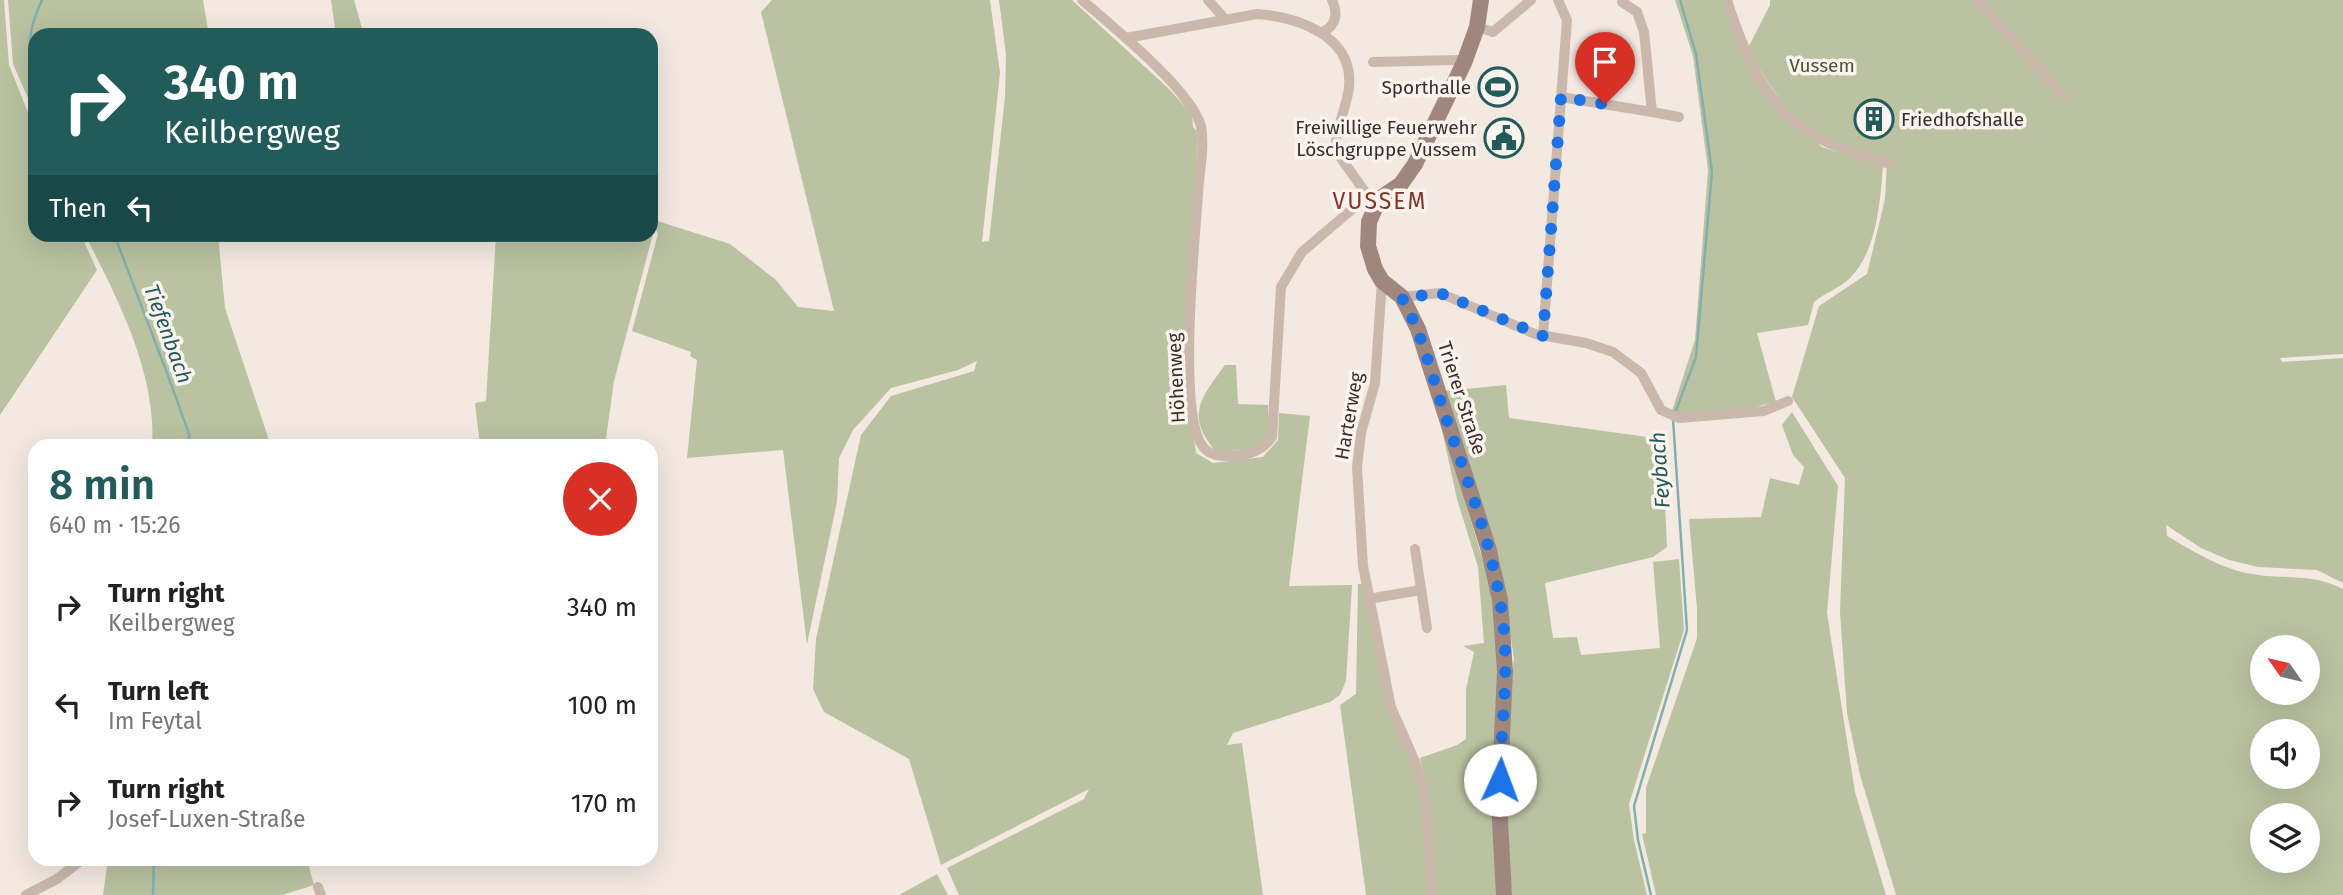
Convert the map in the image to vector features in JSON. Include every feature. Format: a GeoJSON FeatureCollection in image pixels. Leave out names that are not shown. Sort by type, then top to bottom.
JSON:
{"type":"FeatureCollection","features":[{"type":"Feature","properties":{"kind":"main road"},"geometry":{"type":"LineString","coordinates":[[1372,204],[1401,184],[1414,167],[1464,63],[1477,27],[1481,0]]}},
{"type":"Feature","properties":{"kind":"main road","name":"Trierer Straße"},"geometry":{"type":"LineString","coordinates":[[1372,204],[1368,246],[1382,281],[1402,298],[1418,329],[1488,547],[1500,600],[1505,671],[1499,803],[1504,895]]}},
{"type":"Feature","properties":{"kind":"street","name":"Höhenweg"},"geometry":{"type":"LineString","coordinates":[[1082,0],[1126,38],[1193,106],[1202,129],[1189,340],[1193,413],[1197,435],[1205,449],[1216,456],[1238,456],[1262,448],[1272,437],[1281,287],[1302,252],[1356,206],[1372,204]]}},
{"type":"Feature","properties":{"kind":"street"},"geometry":{"type":"LineString","coordinates":[[1208,0],[1224,18]]}},
{"type":"Feature","properties":{"kind":"street"},"geometry":{"type":"LineString","coordinates":[[1323,32],[1333,26],[1336,13],[1332,0]]}},
{"type":"Feature","properties":{"kind":"street"},"geometry":{"type":"LineString","coordinates":[[1477,27],[1493,32],[1531,0]]}},
{"type":"Feature","properties":{"kind":"street"},"geometry":{"type":"LineString","coordinates":[[1543,336],[1567,20],[1558,0]]}},
{"type":"Feature","properties":{"kind":"street"},"geometry":{"type":"LineString","coordinates":[[1727,0],[1750,62],[1790,117],[1816,137],[1837,147],[1889,164]]}},
{"type":"Feature","properties":{"kind":"street"},"geometry":{"type":"LineString","coordinates":[[1977,0],[2064,96]]}},
{"type":"Feature","properties":{"kind":"street"},"geometry":{"type":"LineString","coordinates":[[1622,2],[1637,12],[1644,32],[1652,112]]}},
{"type":"Feature","properties":{"kind":"street"},"geometry":{"type":"LineString","coordinates":[[1126,38],[1257,14],[1279,16],[1323,32],[1345,56],[1349,85],[1335,141],[1336,151],[1372,204]]}},
{"type":"Feature","properties":{"kind":"street"},"geometry":{"type":"LineString","coordinates":[[1373,62],[1458,60],[1464,63]]}},
{"type":"Feature","properties":{"kind":"street"},"geometry":{"type":"LineString","coordinates":[[1561,97],[1679,117]]}},
{"type":"Feature","properties":{"kind":"street","name":"Harterweg"},"geometry":{"type":"LineString","coordinates":[[1382,281],[1374,383],[1361,433],[1357,467],[1368,599],[1394,716],[1416,764],[1426,799],[1431,895]]}},
{"type":"Feature","properties":{"kind":"street"},"geometry":{"type":"LineString","coordinates":[[1402,298],[1440,293],[1543,336],[1586,343],[1628,360],[1641,373],[1661,410],[1674,416],[1764,411],[1788,401]]}},
{"type":"Feature","properties":{"kind":"street"},"geometry":{"type":"LineString","coordinates":[[1415,549],[1427,628]]}},
{"type":"Feature","properties":{"kind":"street"},"geometry":{"type":"LineString","coordinates":[[1368,599],[1421,590]]}},
{"type":"Feature","properties":{"kind":"street"},"geometry":{"type":"LineString","coordinates":[[26,895],[57,879],[74,866]]}},
{"type":"Feature","properties":{"kind":"green space"},"geometry":{"type":"Polygon","coordinates":[[[0,0],[4,0],[9,65],[28,112],[28,242],[84,242],[97,270],[0,415],[0,0]]]}},
{"type":"Feature","properties":{"kind":"green space"},"geometry":{"type":"Polygon","coordinates":[[[8,0],[203,0],[208,28],[28,28],[28,98],[13,64],[8,0]]]}},
{"type":"Feature","properties":{"kind":"green space"},"geometry":{"type":"Polygon","coordinates":[[[331,0],[354,0],[362,28],[335,28],[331,0]]]}},
{"type":"Feature","properties":{"kind":"green space"},"geometry":{"type":"Polygon","coordinates":[[[772,0],[990,0],[1000,73],[982,242],[989,241],[1005,97],[1006,55],[999,0],[1072,0],[1168,88],[1192,114],[1193,127],[1198,132],[1185,372],[1196,453],[1213,463],[1263,457],[1278,440],[1279,413],[1310,416],[1289,586],[1352,585],[1346,681],[1340,695],[1330,702],[1233,733],[1227,745],[1242,743],[1263,895],[959,895],[947,868],[1084,799],[1089,789],[941,865],[909,759],[824,712],[813,689],[816,639],[861,435],[891,396],[974,371],[977,361],[958,370],[891,388],[853,430],[839,458],[837,502],[807,644],[783,450],[687,458],[697,360],[690,356],[691,352],[632,331],[658,242],[658,221],[730,244],[776,280],[798,307],[834,311],[761,12],[772,0]]]}},
{"type":"Feature","properties":{"kind":"green space"},"geometry":{"type":"Polygon","coordinates":[[[1675,0],[1722,0],[1773,106],[1822,147],[1883,166],[1876,225],[1859,267],[1846,282],[1814,302],[1808,325],[1757,333],[1776,402],[1710,416],[1684,415],[1672,411],[1695,340],[1708,170],[1693,56],[1675,0]]]}},
{"type":"Feature","properties":{"kind":"green space","name":"Vussem"},"geometry":{"type":"Polygon","coordinates":[[[1770,0],[2343,0],[2343,354],[2280,358],[2282,362],[2343,358],[2343,583],[2317,570],[2258,567],[2229,560],[2201,548],[2166,525],[2167,536],[2229,568],[2264,576],[2320,580],[2343,589],[2343,895],[1896,895],[1860,775],[1847,713],[1840,612],[1845,478],[1792,397],[1819,306],[1867,274],[1885,199],[1887,161],[1840,146],[1815,134],[1794,116],[1777,95],[1748,48],[1770,0]]]}},
{"type":"Feature","properties":{"kind":"green space"},"geometry":{"type":"Polygon","coordinates":[[[89,242],[219,242],[225,308],[269,439],[152,439],[148,391],[141,364],[110,284],[89,242]]]}},
{"type":"Feature","properties":{"kind":"green space"},"geometry":{"type":"Polygon","coordinates":[[[496,242],[651,242],[614,381],[606,439],[479,439],[475,403],[486,401],[496,242]]]}},
{"type":"Feature","properties":{"kind":"green space"},"geometry":{"type":"Polygon","coordinates":[[[1225,365],[1236,365],[1238,404],[1268,405],[1269,436],[1258,448],[1217,453],[1202,429],[1199,418],[1203,398],[1225,365]]]}},
{"type":"Feature","properties":{"kind":"green space"},"geometry":{"type":"Polygon","coordinates":[[[1506,385],[1509,418],[1662,439],[1667,547],[1653,557],[1545,583],[1553,638],[1577,637],[1581,655],[1660,648],[1653,562],[1679,559],[1684,630],[1629,804],[1647,895],[1512,895],[1503,802],[1508,705],[1514,659],[1500,563],[1445,391],[1506,385]]]}},
{"type":"Feature","properties":{"kind":"green space"},"geometry":{"type":"Polygon","coordinates":[[[1438,412],[1497,607],[1500,895],[1434,895],[1429,797],[1420,758],[1457,745],[1466,739],[1466,689],[1474,652],[1463,646],[1484,643],[1478,567],[1457,499],[1438,412]]]}},
{"type":"Feature","properties":{"kind":"green space"},"geometry":{"type":"Polygon","coordinates":[[[1792,412],[1838,486],[1827,613],[1855,792],[1886,895],[1656,895],[1642,834],[1646,833],[1646,788],[1697,638],[1689,519],[1761,517],[1770,478],[1799,485],[1804,467],[1793,455],[1782,425],[1792,412]]]}},
{"type":"Feature","properties":{"kind":"green space"},"geometry":{"type":"Polygon","coordinates":[[[1358,584],[1362,584],[1387,707],[1407,751],[1422,798],[1427,895],[1366,895],[1340,705],[1356,694],[1358,584]]]}},
{"type":"Feature","properties":{"kind":"green space"},"geometry":{"type":"Polygon","coordinates":[[[107,866],[309,866],[314,885],[282,895],[103,895],[107,866]]]}},
{"type":"Feature","properties":{"kind":"green space"},"geometry":{"type":"Polygon","coordinates":[[[937,874],[948,895],[899,895],[937,874]]]}},
{"type":"Feature","properties":{"kind":"waterway","name":"Tiefenbach"},"geometry":{"type":"LineString","coordinates":[[32,28],[42,0]]}},
{"type":"Feature","properties":{"kind":"waterway","name":"Feybach"},"geometry":{"type":"LineString","coordinates":[[1675,413],[1696,357],[1712,172],[1696,54],[1680,0]]}},
{"type":"Feature","properties":{"kind":"waterway","name":"Tiefenbach"},"geometry":{"type":"LineString","coordinates":[[117,242],[189,439]]}},
{"type":"Feature","properties":{"kind":"waterway","name":"Feybach"},"geometry":{"type":"LineString","coordinates":[[1651,895],[1638,840],[1634,806],[1687,630],[1673,419]]}},
{"type":"Feature","properties":{"kind":"waterway","name":"Tiefenbach"},"geometry":{"type":"LineString","coordinates":[[153,895],[154,866]]}},
{"type":"Feature","properties":{"kind":"place","name":"Sporthalle"},"geometry":{"type":"Point","coordinates":[1498,87]}},
{"type":"Feature","properties":{"kind":"place","name":"Friedhofshalle"},"geometry":{"type":"Point","coordinates":[1874,119]}},
{"type":"Feature","properties":{"kind":"place","name":"Freiwillige Feuerwehr Löschgruppe Vussem"},"geometry":{"type":"Point","coordinates":[1504,138]}},
{"type":"Feature","properties":{"kind":"district","name":"VUSSEM"},"geometry":{"type":"Point","coordinates":[1380,201]}},
{"type":"Feature","properties":{"kind":"route"},"geometry":{"type":"LineString","coordinates":[[1500,780],[1505,671],[1500,600],[1488,547],[1418,329],[1402,298],[1431,292],[1440,293],[1543,336],[1561,97],[1605,104]]}}]}
